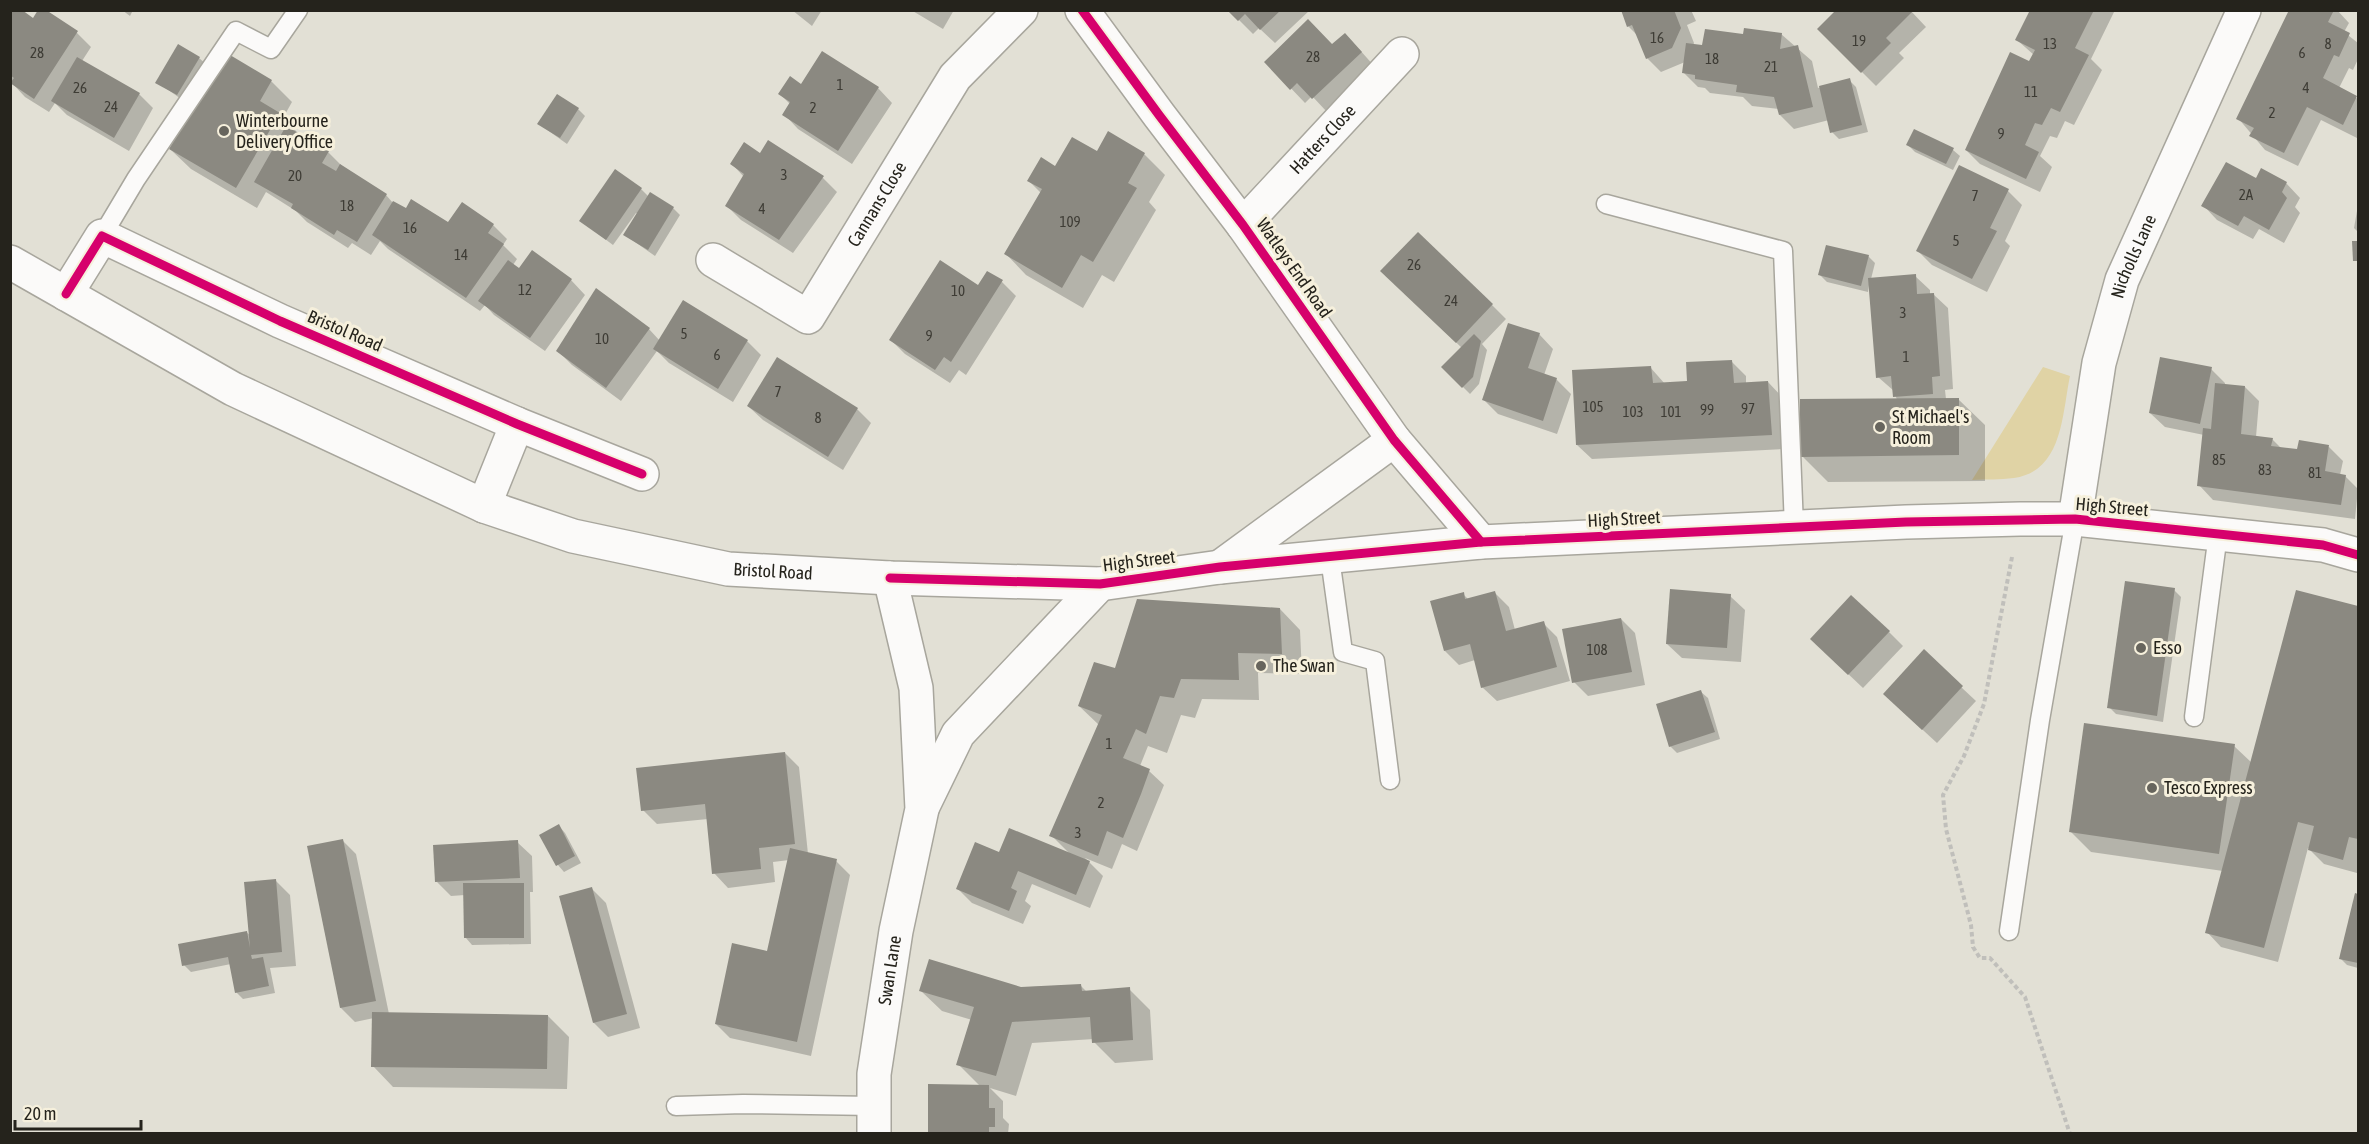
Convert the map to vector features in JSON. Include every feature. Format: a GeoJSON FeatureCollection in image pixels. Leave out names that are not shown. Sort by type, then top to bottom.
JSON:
{"type":"FeatureCollection","features":[{"type":"Feature","properties":{"kind":"street","name":"Cannans Close"},"geometry":{"type":"LineString","coordinates":[[713,260],[808,318],[956,77],[1022,10]]}},
{"type":"Feature","properties":{"kind":"street","name":"Watleys End Road"},"geometry":{"type":"LineString","coordinates":[[1082,10],[1244,225],[1394,440],[1481,542]]}},
{"type":"Feature","properties":{"kind":"street","name":"Nicholls Lane"},"geometry":{"type":"LineString","coordinates":[[2075,519],[2099,363],[2122,280],[2244,10]]}},
{"type":"Feature","properties":{"kind":"street","name":"Hatters Close"},"geometry":{"type":"LineString","coordinates":[[1244,225],[1402,54]]}},
{"type":"Feature","properties":{"kind":"street"},"geometry":{"type":"LineString","coordinates":[[66,294],[102,236]]}},
{"type":"Feature","properties":{"kind":"street","name":"Bristol Road"},"geometry":{"type":"LineString","coordinates":[[102,236],[280,321],[517,424],[642,474]]}},
{"type":"Feature","properties":{"kind":"street","name":"Bristol Road"},"geometry":{"type":"LineString","coordinates":[[10,262],[233,389],[484,506],[573,536],[728,568],[890,578]]}},
{"type":"Feature","properties":{"kind":"street"},"geometry":{"type":"LineString","coordinates":[[484,506],[517,424]]}},
{"type":"Feature","properties":{"kind":"street"},"geometry":{"type":"LineString","coordinates":[[1220,567],[1394,440]]}},
{"type":"Feature","properties":{"kind":"street","name":"High Street"},"geometry":{"type":"LineString","coordinates":[[890,578],[1100,584],[1220,567],[1481,542],[1906,522],[2075,519],[2323,545],[2358,555]]}},
{"type":"Feature","properties":{"kind":"street","name":"Swan Lane"},"geometry":{"type":"LineString","coordinates":[[890,578],[916,688],[922,809]]}},
{"type":"Feature","properties":{"kind":"street","name":"Swan Lane"},"geometry":{"type":"LineString","coordinates":[[874,1120],[874,1074],[896,931],[922,809],[957,734],[1100,584]]}},
{"type":"Feature","properties":{"kind":"lane"},"geometry":{"type":"LineString","coordinates":[[102,236],[136,179],[236,31],[271,49],[297,10]]}},
{"type":"Feature","properties":{"kind":"lane"},"geometry":{"type":"LineString","coordinates":[[1606,204],[1783,251],[1794,527]]}},
{"type":"Feature","properties":{"kind":"lane"},"geometry":{"type":"LineString","coordinates":[[2009,931],[2040,720],[2075,519]]}},
{"type":"Feature","properties":{"kind":"lane"},"geometry":{"type":"LineString","coordinates":[[2194,717],[2218,534]]}},
{"type":"Feature","properties":{"kind":"lane"},"geometry":{"type":"LineString","coordinates":[[1330,558],[1343,652],[1375,661],[1390,780]]}},
{"type":"Feature","properties":{"kind":"lane"},"geometry":{"type":"LineString","coordinates":[[676,1106],[743,1104],[874,1120]]}},
{"type":"Feature","properties":{"kind":"shaded area"},"geometry":{"type":"Polygon","coordinates":[[[2043,367],[2070,376],[2062,423],[2051,453],[2030,473],[2009,479],[1972,480],[2043,367]]]}},
{"type":"Feature","properties":{"kind":"building"},"geometry":{"type":"Polygon","coordinates":[[[10,10],[22,10],[33,18],[38,10],[46,10],[78,31],[34,99],[10,83],[14,78],[10,75],[10,10]]]}},
{"type":"Feature","properties":{"kind":"building"},"geometry":{"type":"Polygon","coordinates":[[[1227,10],[1281,10],[1260,30],[1245,14],[1238,21],[1227,10]]]}},
{"type":"Feature","properties":{"kind":"building"},"geometry":{"type":"Polygon","coordinates":[[[1621,10],[1674,10],[1681,28],[1672,48],[1646,59],[1632,25],[1627,27],[1621,10]]]}},
{"type":"Feature","properties":{"kind":"building"},"geometry":{"type":"Polygon","coordinates":[[[1836,10],[1914,10],[1886,38],[1891,43],[1861,73],[1817,29],[1836,10]]]}},
{"type":"Feature","properties":{"kind":"building"},"geometry":{"type":"Polygon","coordinates":[[[2030,10],[2094,10],[2075,48],[2089,55],[2060,112],[2051,108],[2042,125],[2035,123],[2025,145],[2039,152],[2026,179],[1965,150],[2010,52],[2029,61],[2035,50],[2015,40],[2030,10]]]}},
{"type":"Feature","properties":{"kind":"building"},"geometry":{"type":"Polygon","coordinates":[[[2289,10],[2334,10],[2328,22],[2350,33],[2339,57],[2334,55],[2323,78],[2357,96],[2343,125],[2307,107],[2284,153],[2249,136],[2254,128],[2236,119],[2289,10]]]}},
{"type":"Feature","properties":{"kind":"building"},"geometry":{"type":"Polygon","coordinates":[[[1308,19],[1332,44],[1345,33],[1362,52],[1312,99],[1297,83],[1290,90],[1264,62],[1308,19]]]}},
{"type":"Feature","properties":{"kind":"building"},"geometry":{"type":"Polygon","coordinates":[[[1744,28],[1782,33],[1780,49],[1798,45],[1813,107],[1779,115],[1774,97],[1736,92],[1737,85],[1695,79],[1695,75],[1682,73],[1686,43],[1702,45],[1705,29],[1743,34],[1744,28]]]}},
{"type":"Feature","properties":{"kind":"building"},"geometry":{"type":"Polygon","coordinates":[[[178,44],[200,57],[177,95],[155,83],[178,44]]]}},
{"type":"Feature","properties":{"kind":"building"},"geometry":{"type":"Polygon","coordinates":[[[822,51],[879,87],[838,151],[782,115],[790,102],[778,94],[790,76],[801,84],[822,51]]]}},
{"type":"Feature","properties":{"kind":"building","name":"Winterbourne Delivery Office"},"geometry":{"type":"Polygon","coordinates":[[[225,52],[272,80],[260,101],[280,113],[236,188],[169,149],[225,52]]]}},
{"type":"Feature","properties":{"kind":"building"},"geometry":{"type":"Polygon","coordinates":[[[77,57],[140,93],[114,138],[51,101],[77,57]]]}},
{"type":"Feature","properties":{"kind":"building"},"geometry":{"type":"Polygon","coordinates":[[[1850,78],[1862,125],[1830,133],[1819,86],[1850,78]]]}},
{"type":"Feature","properties":{"kind":"building"},"geometry":{"type":"Polygon","coordinates":[[[557,94],[579,108],[560,138],[537,124],[557,94]]]}},
{"type":"Feature","properties":{"kind":"building"},"geometry":{"type":"Polygon","coordinates":[[[286,126],[329,151],[322,163],[336,171],[340,164],[387,194],[357,242],[337,230],[334,235],[291,208],[293,204],[254,182],[286,126]]]}},
{"type":"Feature","properties":{"kind":"building"},"geometry":{"type":"Polygon","coordinates":[[[1914,129],[1954,148],[1946,164],[1906,145],[1914,129]]]}},
{"type":"Feature","properties":{"kind":"building"},"geometry":{"type":"Polygon","coordinates":[[[1108,131],[1145,153],[1128,183],[1137,188],[1093,262],[1081,255],[1062,288],[1004,254],[1042,189],[1027,181],[1041,157],[1055,166],[1072,137],[1097,151],[1108,131]]]}},
{"type":"Feature","properties":{"kind":"building"},"geometry":{"type":"Polygon","coordinates":[[[768,140],[824,176],[779,240],[725,206],[744,174],[730,164],[744,142],[760,153],[768,140]]]}},
{"type":"Feature","properties":{"kind":"building"},"geometry":{"type":"Polygon","coordinates":[[[2226,162],[2256,178],[2261,168],[2287,182],[2282,192],[2287,198],[2269,230],[2244,216],[2238,226],[2201,206],[2226,162]]]}},
{"type":"Feature","properties":{"kind":"building"},"geometry":{"type":"Polygon","coordinates":[[[1959,165],[2009,189],[1990,228],[1997,231],[1972,279],[1916,251],[1959,165]]]}},
{"type":"Feature","properties":{"kind":"building"},"geometry":{"type":"Polygon","coordinates":[[[615,169],[642,188],[606,240],[579,221],[615,169]]]}},
{"type":"Feature","properties":{"kind":"building"},"geometry":{"type":"Polygon","coordinates":[[[650,192],[674,207],[648,250],[623,235],[650,192]]]}},
{"type":"Feature","properties":{"kind":"building"},"geometry":{"type":"Polygon","coordinates":[[[411,199],[448,222],[462,202],[494,224],[488,233],[504,244],[466,298],[372,235],[393,201],[406,208],[411,199]]]}},
{"type":"Feature","properties":{"kind":"building"},"geometry":{"type":"Polygon","coordinates":[[[1418,232],[1493,304],[1456,343],[1380,271],[1418,232]]]}},
{"type":"Feature","properties":{"kind":"building"},"geometry":{"type":"Polygon","coordinates":[[[2352,241],[2358,241],[2358,261],[2353,261],[2352,241]]]}},
{"type":"Feature","properties":{"kind":"building"},"geometry":{"type":"Polygon","coordinates":[[[1826,245],[1869,255],[1861,286],[1818,275],[1826,245]]]}},
{"type":"Feature","properties":{"kind":"building"},"geometry":{"type":"Polygon","coordinates":[[[532,250],[572,279],[530,338],[478,301],[508,260],[519,268],[532,250]]]}},
{"type":"Feature","properties":{"kind":"building"},"geometry":{"type":"Polygon","coordinates":[[[940,260],[978,285],[987,271],[1003,280],[951,362],[944,357],[935,370],[889,340],[940,260]]]}},
{"type":"Feature","properties":{"kind":"building"},"geometry":{"type":"Polygon","coordinates":[[[1916,274],[1917,294],[1934,293],[1940,376],[1932,377],[1933,394],[1893,397],[1891,376],[1876,378],[1868,278],[1916,274]]]}},
{"type":"Feature","properties":{"kind":"building"},"geometry":{"type":"Polygon","coordinates":[[[596,288],[650,328],[606,388],[556,351],[596,288]]]}},
{"type":"Feature","properties":{"kind":"building"},"geometry":{"type":"Polygon","coordinates":[[[683,300],[748,340],[718,389],[653,349],[683,300]]]}},
{"type":"Feature","properties":{"kind":"building"},"geometry":{"type":"Polygon","coordinates":[[[1508,323],[1540,333],[1528,368],[1557,378],[1543,421],[1482,400],[1508,323]]]}},
{"type":"Feature","properties":{"kind":"building"},"geometry":{"type":"Polygon","coordinates":[[[1474,334],[1481,341],[1473,377],[1462,388],[1441,367],[1474,334]]]}},
{"type":"Feature","properties":{"kind":"building"},"geometry":{"type":"Polygon","coordinates":[[[777,357],[858,408],[828,457],[747,406],[777,357]]]}},
{"type":"Feature","properties":{"kind":"building"},"geometry":{"type":"Polygon","coordinates":[[[2160,357],[2212,367],[2200,424],[2149,413],[2160,357]]]}},
{"type":"Feature","properties":{"kind":"building"},"geometry":{"type":"Polygon","coordinates":[[[1732,360],[1734,383],[1768,381],[1772,435],[1576,445],[1572,370],[1651,366],[1653,383],[1687,381],[1686,362],[1732,360]]]}},
{"type":"Feature","properties":{"kind":"building"},"geometry":{"type":"Polygon","coordinates":[[[2215,383],[2245,386],[2241,434],[2273,438],[2271,446],[2297,449],[2299,440],[2329,445],[2325,471],[2346,475],[2341,505],[2197,486],[2203,428],[2211,429],[2215,383]]]}},
{"type":"Feature","properties":{"kind":"building","name":"St Michael's Room"},"geometry":{"type":"Polygon","coordinates":[[[1959,398],[1959,455],[1800,457],[1800,399],[1959,398]]]}},
{"type":"Feature","properties":{"kind":"building","name":"Esso"},"geometry":{"type":"Polygon","coordinates":[[[2125,581],[2175,588],[2157,716],[2107,708],[2125,581]]]}},
{"type":"Feature","properties":{"kind":"building"},"geometry":{"type":"Polygon","coordinates":[[[1670,589],[1731,594],[1727,648],[1666,644],[1670,589]]]}},
{"type":"Feature","properties":{"kind":"building"},"geometry":{"type":"Polygon","coordinates":[[[2296,590],[2358,606],[2358,839],[2349,837],[2343,860],[2308,850],[2314,826],[2298,822],[2264,948],[2205,933],[2296,590]]]}},
{"type":"Feature","properties":{"kind":"building"},"geometry":{"type":"Polygon","coordinates":[[[1495,591],[1506,631],[1544,621],[1557,667],[1481,688],[1470,644],[1444,651],[1430,601],[1464,592],[1465,599],[1495,591]]]}},
{"type":"Feature","properties":{"kind":"building"},"geometry":{"type":"Polygon","coordinates":[[[1851,595],[1890,631],[1848,675],[1810,639],[1851,595]]]}},
{"type":"Feature","properties":{"kind":"building"},"geometry":{"type":"Polygon","coordinates":[[[1137,599],[1280,608],[1282,654],[1238,653],[1239,680],[1181,679],[1174,698],[1160,696],[1146,734],[1136,729],[1123,758],[1150,769],[1141,794],[1123,838],[1107,831],[1098,856],[1049,836],[1102,715],[1078,706],[1094,662],[1115,668],[1137,599]]]}},
{"type":"Feature","properties":{"kind":"building"},"geometry":{"type":"Polygon","coordinates":[[[1621,618],[1632,672],[1572,683],[1562,629],[1621,618]]]}},
{"type":"Feature","properties":{"kind":"building"},"geometry":{"type":"Polygon","coordinates":[[[1924,649],[1963,686],[1922,730],[1883,694],[1924,649]]]}},
{"type":"Feature","properties":{"kind":"building"},"geometry":{"type":"Polygon","coordinates":[[[1701,690],[1715,732],[1669,747],[1656,704],[1701,690]]]}},
{"type":"Feature","properties":{"kind":"building","name":"Tesco Express"},"geometry":{"type":"Polygon","coordinates":[[[2084,723],[2235,744],[2219,854],[2069,832],[2084,723]]]}},
{"type":"Feature","properties":{"kind":"building"},"geometry":{"type":"Polygon","coordinates":[[[785,752],[795,844],[759,848],[761,869],[712,874],[705,804],[641,811],[636,768],[785,752]]]}},
{"type":"Feature","properties":{"kind":"building"},"geometry":{"type":"Polygon","coordinates":[[[559,824],[575,856],[556,866],[539,835],[559,824]]]}},
{"type":"Feature","properties":{"kind":"building"},"geometry":{"type":"Polygon","coordinates":[[[1009,828],[1090,861],[1076,895],[1018,871],[1011,888],[1017,891],[1009,911],[956,889],[975,842],[999,852],[1009,828]]]}},
{"type":"Feature","properties":{"kind":"building"},"geometry":{"type":"Polygon","coordinates":[[[343,839],[376,1001],[340,1008],[307,846],[343,839]]]}},
{"type":"Feature","properties":{"kind":"building"},"geometry":{"type":"Polygon","coordinates":[[[518,840],[520,878],[435,882],[433,845],[518,840]]]}},
{"type":"Feature","properties":{"kind":"building"},"geometry":{"type":"Polygon","coordinates":[[[790,848],[837,859],[797,1042],[715,1024],[732,943],[767,951],[790,848]]]}},
{"type":"Feature","properties":{"kind":"building"},"geometry":{"type":"Polygon","coordinates":[[[276,879],[282,952],[251,955],[252,959],[263,957],[269,986],[235,993],[228,957],[182,966],[178,944],[247,931],[250,948],[244,882],[276,879]]]}},
{"type":"Feature","properties":{"kind":"building"},"geometry":{"type":"Polygon","coordinates":[[[463,883],[524,883],[524,938],[464,938],[463,883]]]}},
{"type":"Feature","properties":{"kind":"building"},"geometry":{"type":"Polygon","coordinates":[[[592,887],[627,1014],[593,1023],[559,896],[592,887]]]}},
{"type":"Feature","properties":{"kind":"building"},"geometry":{"type":"Polygon","coordinates":[[[2355,893],[2358,894],[2358,963],[2339,959],[2355,893]]]}},
{"type":"Feature","properties":{"kind":"building"},"geometry":{"type":"Polygon","coordinates":[[[929,959],[1021,987],[1081,984],[1082,991],[1130,987],[1133,1040],[1092,1043],[1090,1017],[1012,1022],[996,1076],[956,1065],[974,1007],[919,991],[929,959]]]}},
{"type":"Feature","properties":{"kind":"building"},"geometry":{"type":"Polygon","coordinates":[[[372,1012],[548,1015],[547,1069],[371,1067],[372,1012]]]}},
{"type":"Feature","properties":{"kind":"building"},"geometry":{"type":"Polygon","coordinates":[[[928,1084],[989,1085],[989,1108],[995,1108],[995,1127],[989,1127],[989,1134],[928,1134],[928,1084]]]}},
{"type":"Feature","properties":{"kind":"cycle path"},"geometry":{"type":"LineString","coordinates":[[1082,10],[1243,225],[1394,440],[1481,542]]}},
{"type":"Feature","properties":{"kind":"cycle path"},"geometry":{"type":"LineString","coordinates":[[66,294],[102,236],[280,321],[517,424],[642,474]]}},
{"type":"Feature","properties":{"kind":"cycle path"},"geometry":{"type":"LineString","coordinates":[[890,578],[1100,584],[1220,567],[1481,542],[1906,522],[2075,519],[2323,545],[2358,555]]}},
{"type":"Feature","properties":{"kind":"place","name":"Winterbourne Delivery Office"},"geometry":{"type":"Point","coordinates":[224,131]}},
{"type":"Feature","properties":{"kind":"place","name":"St Michael's Room"},"geometry":{"type":"Point","coordinates":[1880,427]}},
{"type":"Feature","properties":{"kind":"place","name":"Esso"},"geometry":{"type":"Point","coordinates":[2141,648]}},
{"type":"Feature","properties":{"kind":"place","name":"The Swan"},"geometry":{"type":"Point","coordinates":[1261,666]}},
{"type":"Feature","properties":{"kind":"place","name":"Tesco Express"},"geometry":{"type":"Point","coordinates":[2152,788]}}]}
